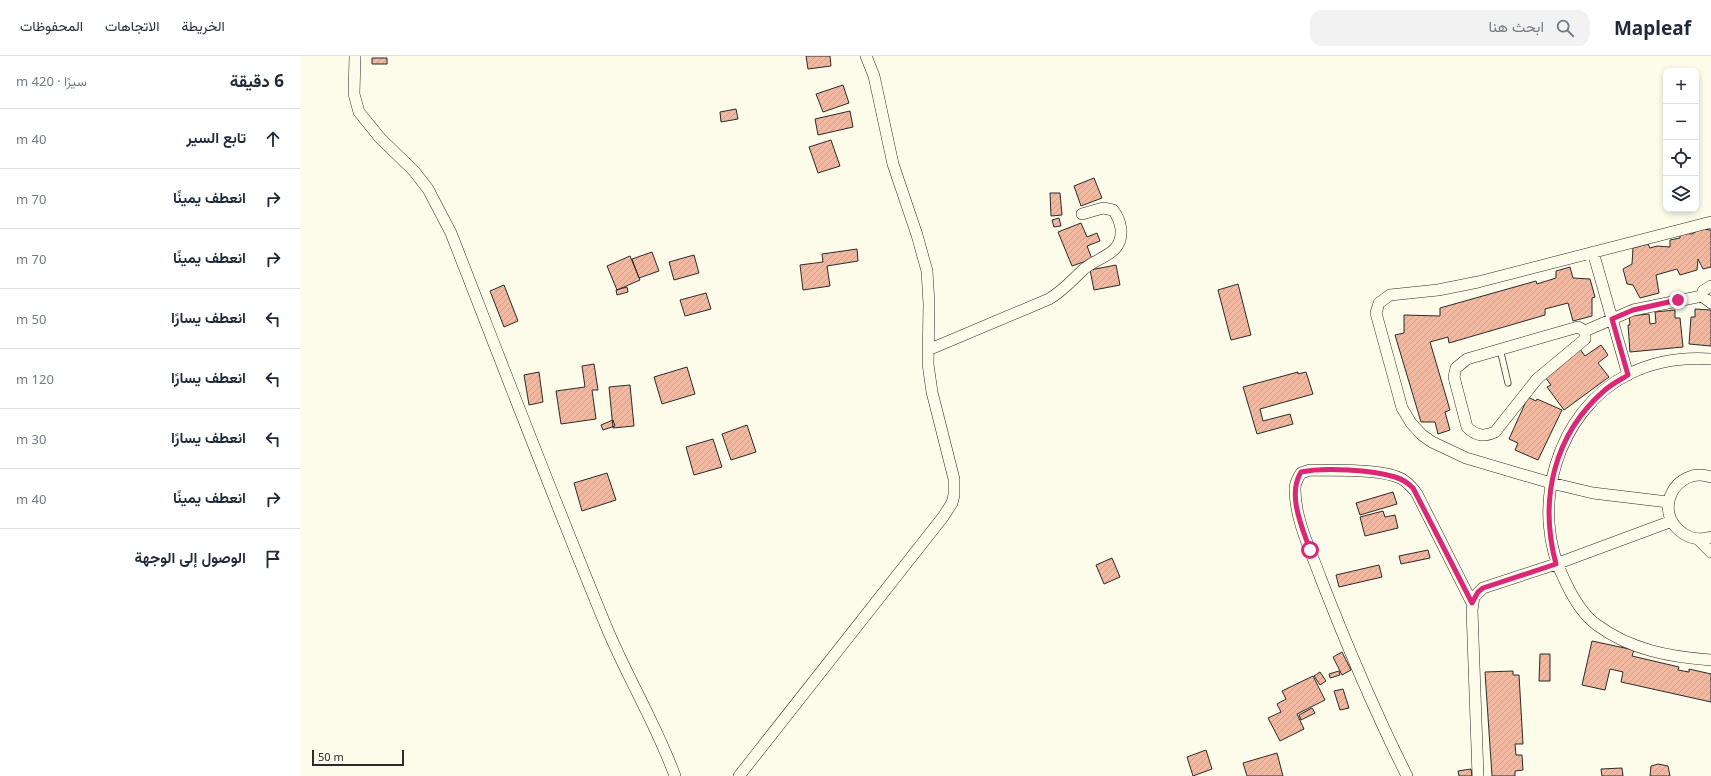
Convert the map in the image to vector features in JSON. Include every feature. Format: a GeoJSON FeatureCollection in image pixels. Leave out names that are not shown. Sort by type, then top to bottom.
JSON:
{"type":"FeatureCollection","features":[{"type":"Feature","properties":{"kind":"street"},"geometry":{"type":"LineString","coordinates":[[355,56],[354,94],[359,112],[380,138],[414,171],[428,189],[448,227],[621,662],[664,745],[675,776]]}},
{"type":"Feature","properties":{"kind":"street"},"geometry":{"type":"LineString","coordinates":[[740,776],[943,517],[952,503],[954,495],[954,479],[932,392],[928,350],[930,304],[927,271],[917,235],[893,164],[874,76],[866,56]]}},
{"type":"Feature","properties":{"kind":"street"},"geometry":{"type":"LineString","coordinates":[[928,350],[1049,299],[1060,292],[1084,269],[1116,248],[1121,242],[1121,234],[1119,218],[1113,210],[1103,208],[1082,214]]}},
{"type":"Feature","properties":{"kind":"street"},"geometry":{"type":"LineString","coordinates":[[1668,502],[1593,493],[1551,483],[1466,458],[1446,450],[1422,435],[1411,423],[1402,408],[1376,313],[1379,303],[1390,295],[1433,290],[1478,282],[1711,222]]}},
{"type":"Feature","properties":{"kind":"street"},"geometry":{"type":"LineString","coordinates":[[1593,252],[1628,375]]}},
{"type":"Feature","properties":{"kind":"street"},"geometry":{"type":"LineString","coordinates":[[1702,296],[1703,291],[1711,286]]}},
{"type":"Feature","properties":{"kind":"street"},"geometry":{"type":"LineString","coordinates":[[1585,331],[1612,319],[1655,304],[1702,296],[1711,303]]}},
{"type":"Feature","properties":{"kind":"street"},"geometry":{"type":"LineString","coordinates":[[1578,327],[1585,331],[1585,339],[1537,379],[1495,432],[1488,436],[1480,436],[1467,428],[1454,381],[1454,372],[1463,361],[1578,327]]}},
{"type":"Feature","properties":{"kind":"street"},"geometry":{"type":"LineString","coordinates":[[1711,359],[1679,359],[1652,364],[1628,375],[1606,390],[1589,406],[1575,424],[1562,449],[1551,483],[1548,506],[1549,530],[1556,564],[1569,590],[1583,610],[1596,624],[1628,644],[1657,653],[1684,658],[1711,660]]}},
{"type":"Feature","properties":{"kind":"street"},"geometry":{"type":"LineString","coordinates":[[1407,776],[1387,736],[1344,637],[1304,534],[1299,516],[1295,489],[1296,480],[1301,472],[1316,470],[1371,473],[1394,476],[1408,483],[1417,494],[1472,603],[1478,776]]}},
{"type":"Feature","properties":{"kind":"street"},"geometry":{"type":"LineString","coordinates":[[1711,477],[1695,475],[1686,478],[1678,484],[1672,492],[1668,502],[1668,512],[1672,521],[1683,533],[1698,539],[1711,552]]}},
{"type":"Feature","properties":{"kind":"street"},"geometry":{"type":"LineString","coordinates":[[1472,603],[1478,592],[1483,588],[1556,564],[1672,521]]}},
{"type":"Feature","properties":{"kind":"street"},"geometry":{"type":"LineString","coordinates":[[1698,539],[1711,536]]}},
{"type":"Feature","properties":{"kind":"lane"},"geometry":{"type":"LineString","coordinates":[[1500,349],[1508,383]]}},
{"type":"Feature","properties":{"kind":"building"},"geometry":{"type":"Polygon","coordinates":[[[806,56],[830,56],[831,66],[808,69],[806,56]]]}},
{"type":"Feature","properties":{"kind":"building"},"geometry":{"type":"Polygon","coordinates":[[[372,58],[387,58],[387,64],[372,64],[372,58]]]}},
{"type":"Feature","properties":{"kind":"building"},"geometry":{"type":"Polygon","coordinates":[[[843,85],[849,103],[823,112],[816,94],[843,85]]]}},
{"type":"Feature","properties":{"kind":"building"},"geometry":{"type":"Polygon","coordinates":[[[736,109],[738,119],[721,122],[720,112],[736,109]]]}},
{"type":"Feature","properties":{"kind":"building"},"geometry":{"type":"Polygon","coordinates":[[[850,111],[853,127],[818,135],[815,119],[850,111]]]}},
{"type":"Feature","properties":{"kind":"building"},"geometry":{"type":"Polygon","coordinates":[[[831,140],[840,166],[818,173],[809,147],[831,140]]]}},
{"type":"Feature","properties":{"kind":"building"},"geometry":{"type":"Polygon","coordinates":[[[1094,178],[1102,198],[1081,206],[1074,186],[1094,178]]]}},
{"type":"Feature","properties":{"kind":"building"},"geometry":{"type":"Polygon","coordinates":[[[1050,193],[1060,193],[1062,215],[1051,216],[1050,193]]]}},
{"type":"Feature","properties":{"kind":"building"},"geometry":{"type":"Polygon","coordinates":[[[1059,218],[1061,226],[1054,227],[1052,220],[1059,218]]]}},
{"type":"Feature","properties":{"kind":"building"},"geometry":{"type":"Polygon","coordinates":[[[1081,223],[1087,237],[1097,233],[1100,241],[1087,246],[1092,259],[1072,266],[1058,232],[1081,223]]]}},
{"type":"Feature","properties":{"kind":"building"},"geometry":{"type":"Polygon","coordinates":[[[1700,229],[1711,230],[1711,267],[1703,269],[1698,259],[1697,270],[1680,275],[1677,269],[1656,275],[1659,293],[1640,298],[1633,285],[1627,284],[1623,269],[1632,264],[1633,248],[1648,244],[1650,248],[1657,246],[1670,247],[1670,240],[1680,238],[1680,233],[1692,234],[1700,229]]]}},
{"type":"Feature","properties":{"kind":"building"},"geometry":{"type":"Polygon","coordinates":[[[857,249],[858,261],[827,266],[830,286],[803,290],[800,265],[823,262],[822,254],[857,249]]]}},
{"type":"Feature","properties":{"kind":"building"},"geometry":{"type":"Polygon","coordinates":[[[652,252],[659,271],[639,278],[632,259],[652,252]]]}},
{"type":"Feature","properties":{"kind":"building"},"geometry":{"type":"Polygon","coordinates":[[[694,255],[699,273],[674,280],[669,262],[694,255]]]}},
{"type":"Feature","properties":{"kind":"building"},"geometry":{"type":"Polygon","coordinates":[[[630,256],[640,280],[617,290],[607,266],[630,256]]]}},
{"type":"Feature","properties":{"kind":"building"},"geometry":{"type":"Polygon","coordinates":[[[1116,265],[1120,285],[1094,290],[1090,270],[1116,265]]]}},
{"type":"Feature","properties":{"kind":"building"},"geometry":{"type":"Polygon","coordinates":[[[1570,267],[1573,278],[1590,279],[1595,297],[1592,298],[1592,316],[1573,321],[1568,303],[1545,309],[1545,315],[1449,343],[1448,337],[1430,342],[1450,410],[1445,412],[1450,430],[1438,434],[1435,422],[1421,422],[1395,335],[1404,333],[1404,315],[1440,316],[1440,308],[1536,281],[1537,284],[1556,278],[1556,271],[1570,267]]]}},
{"type":"Feature","properties":{"kind":"building"},"geometry":{"type":"Polygon","coordinates":[[[1238,284],[1251,335],[1231,340],[1218,290],[1238,284]]]}},
{"type":"Feature","properties":{"kind":"building"},"geometry":{"type":"Polygon","coordinates":[[[504,285],[518,321],[504,327],[490,291],[504,285]]]}},
{"type":"Feature","properties":{"kind":"building"},"geometry":{"type":"Polygon","coordinates":[[[627,287],[628,292],[617,295],[616,290],[627,287]]]}},
{"type":"Feature","properties":{"kind":"building"},"geometry":{"type":"Polygon","coordinates":[[[706,293],[711,309],[685,316],[680,300],[706,293]]]}},
{"type":"Feature","properties":{"kind":"building"},"geometry":{"type":"Polygon","coordinates":[[[1695,309],[1711,310],[1711,346],[1689,344],[1691,317],[1695,317],[1695,309]]]}},
{"type":"Feature","properties":{"kind":"building"},"geometry":{"type":"Polygon","coordinates":[[[1675,310],[1675,318],[1680,318],[1683,347],[1630,352],[1628,325],[1630,325],[1629,316],[1649,314],[1650,324],[1656,323],[1655,312],[1675,310]]]}},
{"type":"Feature","properties":{"kind":"building"},"geometry":{"type":"Polygon","coordinates":[[[1601,345],[1608,355],[1598,363],[1609,377],[1564,410],[1547,387],[1551,385],[1545,377],[1580,349],[1585,356],[1601,345]]]}},
{"type":"Feature","properties":{"kind":"building"},"geometry":{"type":"Polygon","coordinates":[[[594,364],[598,390],[592,390],[596,419],[561,424],[556,391],[585,387],[582,366],[594,364]]]}},
{"type":"Feature","properties":{"kind":"building"},"geometry":{"type":"Polygon","coordinates":[[[687,367],[695,394],[662,404],[654,377],[687,367]]]}},
{"type":"Feature","properties":{"kind":"building"},"geometry":{"type":"Polygon","coordinates":[[[539,372],[543,402],[529,405],[524,375],[539,372]]]}},
{"type":"Feature","properties":{"kind":"building"},"geometry":{"type":"Polygon","coordinates":[[[1298,372],[1298,374],[1306,372],[1313,394],[1260,409],[1263,421],[1290,414],[1293,424],[1257,434],[1243,387],[1298,372]]]}},
{"type":"Feature","properties":{"kind":"building"},"geometry":{"type":"Polygon","coordinates":[[[630,385],[634,426],[613,428],[609,387],[630,385]]]}},
{"type":"Feature","properties":{"kind":"building"},"geometry":{"type":"Polygon","coordinates":[[[1528,397],[1536,401],[1537,399],[1562,410],[1538,460],[1515,450],[1518,443],[1509,439],[1528,397]]]}},
{"type":"Feature","properties":{"kind":"building"},"geometry":{"type":"Polygon","coordinates":[[[613,420],[615,426],[603,430],[601,425],[613,420]]]}},
{"type":"Feature","properties":{"kind":"building"},"geometry":{"type":"Polygon","coordinates":[[[747,425],[756,452],[731,460],[722,434],[747,425]]]}},
{"type":"Feature","properties":{"kind":"building"},"geometry":{"type":"Polygon","coordinates":[[[713,439],[722,467],[694,475],[686,447],[713,439]]]}},
{"type":"Feature","properties":{"kind":"building"},"geometry":{"type":"Polygon","coordinates":[[[607,473],[616,500],[582,511],[574,483],[607,473]]]}},
{"type":"Feature","properties":{"kind":"building"},"geometry":{"type":"Polygon","coordinates":[[[1393,492],[1397,504],[1360,515],[1356,503],[1393,492]]]}},
{"type":"Feature","properties":{"kind":"building"},"geometry":{"type":"Polygon","coordinates":[[[1383,511],[1385,517],[1395,515],[1398,528],[1365,536],[1360,517],[1383,511]]]}},
{"type":"Feature","properties":{"kind":"building"},"geometry":{"type":"Polygon","coordinates":[[[1428,550],[1430,558],[1401,564],[1399,556],[1428,550]]]}},
{"type":"Feature","properties":{"kind":"building"},"geometry":{"type":"Polygon","coordinates":[[[1112,558],[1120,577],[1104,584],[1096,565],[1112,558]]]}},
{"type":"Feature","properties":{"kind":"building"},"geometry":{"type":"Polygon","coordinates":[[[1379,565],[1382,577],[1339,587],[1336,575],[1379,565]]]}},
{"type":"Feature","properties":{"kind":"building"},"geometry":{"type":"Polygon","coordinates":[[[1592,641],[1634,650],[1632,656],[1679,667],[1678,670],[1689,672],[1689,669],[1711,674],[1711,702],[1621,682],[1623,672],[1610,669],[1605,690],[1582,685],[1592,641]]]}},
{"type":"Feature","properties":{"kind":"building"},"geometry":{"type":"Polygon","coordinates":[[[1342,652],[1351,670],[1342,675],[1333,657],[1342,652]]]}},
{"type":"Feature","properties":{"kind":"building"},"geometry":{"type":"Polygon","coordinates":[[[1540,654],[1550,654],[1550,681],[1539,681],[1540,654]]]}},
{"type":"Feature","properties":{"kind":"building"},"geometry":{"type":"Polygon","coordinates":[[[1339,671],[1340,675],[1330,678],[1329,674],[1339,671]]]}},
{"type":"Feature","properties":{"kind":"building"},"geometry":{"type":"Polygon","coordinates":[[[1513,671],[1513,675],[1519,675],[1523,744],[1515,744],[1516,755],[1522,755],[1523,770],[1515,771],[1515,776],[1492,776],[1485,672],[1513,671]]]}},
{"type":"Feature","properties":{"kind":"building"},"geometry":{"type":"Polygon","coordinates":[[[1320,672],[1326,681],[1320,685],[1314,676],[1320,672]]]}},
{"type":"Feature","properties":{"kind":"building"},"geometry":{"type":"Polygon","coordinates":[[[1313,676],[1325,700],[1297,714],[1304,729],[1280,741],[1268,718],[1281,712],[1277,704],[1286,699],[1282,691],[1313,676]]]}},
{"type":"Feature","properties":{"kind":"building"},"geometry":{"type":"Polygon","coordinates":[[[1343,689],[1349,708],[1340,710],[1334,691],[1343,689]]]}},
{"type":"Feature","properties":{"kind":"building"},"geometry":{"type":"Polygon","coordinates":[[[1312,708],[1315,713],[1301,720],[1299,715],[1312,708]]]}},
{"type":"Feature","properties":{"kind":"building"},"geometry":{"type":"Polygon","coordinates":[[[1206,750],[1212,769],[1193,776],[1187,757],[1206,750]]]}},
{"type":"Feature","properties":{"kind":"building"},"geometry":{"type":"Polygon","coordinates":[[[1277,753],[1283,776],[1247,776],[1243,763],[1277,753]]]}},
{"type":"Feature","properties":{"kind":"building"},"geometry":{"type":"Polygon","coordinates":[[[1658,764],[1668,766],[1670,776],[1650,776],[1651,766],[1658,764]]]}},
{"type":"Feature","properties":{"kind":"building"},"geometry":{"type":"Polygon","coordinates":[[[1622,768],[1623,776],[1602,776],[1601,769],[1622,768]]]}},
{"type":"Feature","properties":{"kind":"building"},"geometry":{"type":"Polygon","coordinates":[[[1471,769],[1472,776],[1459,776],[1458,771],[1471,769]]]}},
{"type":"Feature","properties":{"kind":"route"},"geometry":{"type":"LineString","coordinates":[[1310,550],[1299,516],[1295,489],[1296,480],[1301,472],[1310,470],[1343,471],[1394,476],[1408,483],[1413,488],[1472,603],[1478,592],[1489,585],[1556,564],[1552,551],[1549,530],[1548,506],[1555,467],[1562,449],[1575,424],[1589,406],[1606,390],[1628,375],[1612,319],[1633,310],[1678,300]]}}]}
